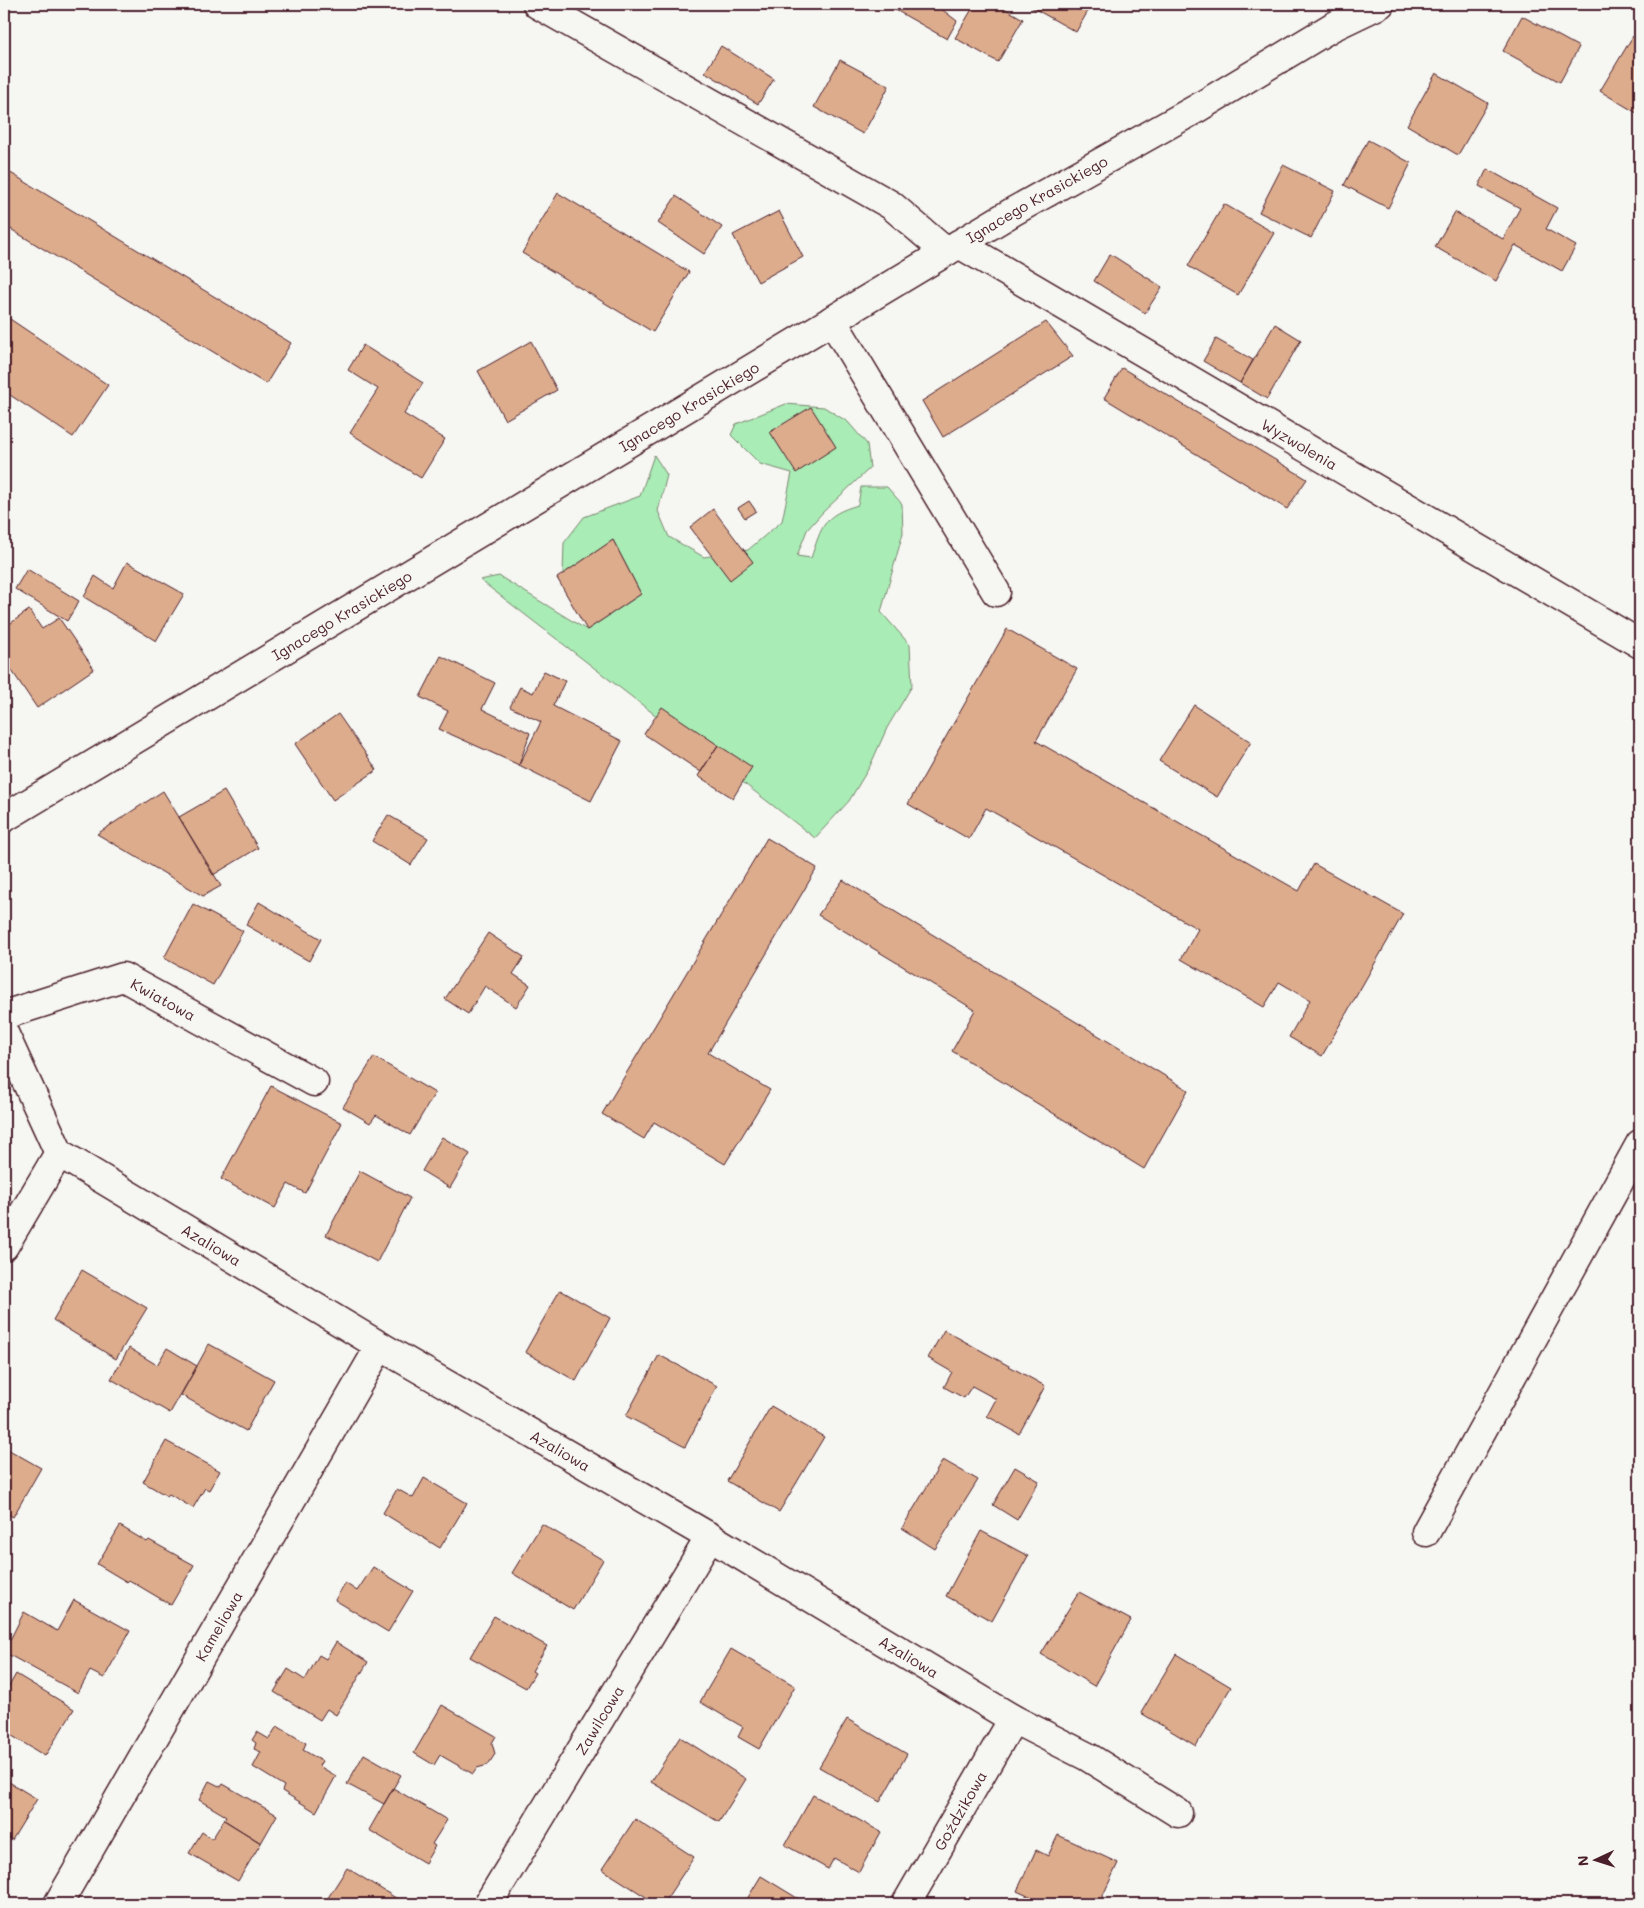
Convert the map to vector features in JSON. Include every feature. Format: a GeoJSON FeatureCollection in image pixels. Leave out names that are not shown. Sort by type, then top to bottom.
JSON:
{"type":"FeatureCollection","features":[{"type":"Feature","properties":{"kind":"street","name":"Wyzwolenia"},"geometry":{"type":"LineString","coordinates":[[537,4],[891,204],[952,248],[1640,644]]}},
{"type":"Feature","properties":{"kind":"street","name":"Ignacego Krasickiego"},"geometry":{"type":"LineString","coordinates":[[4,818],[1014,211],[1196,110],[1332,27],[1380,4]]}},
{"type":"Feature","properties":{"kind":"street"},"geometry":{"type":"LineString","coordinates":[[832,320],[996,592]]}},
{"type":"Feature","properties":{"kind":"street","name":"Kwiatowa"},"geometry":{"type":"LineString","coordinates":[[4,1015],[123,977],[314,1082]]}},
{"type":"Feature","properties":{"kind":"street"},"geometry":{"type":"LineString","coordinates":[[4,1033],[59,1153],[4,1246]]}},
{"type":"Feature","properties":{"kind":"street"},"geometry":{"type":"LineString","coordinates":[[1426,1532],[1640,1144]]}},
{"type":"Feature","properties":{"kind":"street","name":"Azaliowa"},"geometry":{"type":"LineString","coordinates":[[59,1153],[380,1346],[710,1537],[1013,1719],[1088,1757],[1178,1813]]}},
{"type":"Feature","properties":{"kind":"street","name":"Kameliowa"},"geometry":{"type":"LineString","coordinates":[[58,1904],[380,1346]]}},
{"type":"Feature","properties":{"kind":"street","name":"Zawilcowa"},"geometry":{"type":"LineString","coordinates":[[488,1904],[710,1537]]}},
{"type":"Feature","properties":{"kind":"street","name":"Goździkowa"},"geometry":{"type":"LineString","coordinates":[[906,1904],[1013,1719]]}},
{"type":"Feature","properties":{"kind":"green space"},"geometry":{"type":"Polygon","coordinates":[[[786,404],[824,407],[848,422],[867,444],[870,468],[823,512],[807,530],[797,556],[811,558],[821,530],[837,513],[858,505],[861,487],[887,487],[902,504],[903,533],[881,612],[910,645],[912,686],[887,728],[870,766],[849,801],[815,838],[480,580],[499,576],[587,630],[641,594],[613,540],[563,574],[564,543],[584,517],[640,496],[654,455],[667,475],[658,511],[669,537],[704,557],[748,550],[782,521],[792,473],[760,464],[731,435],[736,424],[786,404]]]}},
{"type":"Feature","properties":{"kind":"building"},"geometry":{"type":"Polygon","coordinates":[[[885,4],[935,4],[957,21],[947,39],[885,4]]]}},
{"type":"Feature","properties":{"kind":"building"},"geometry":{"type":"Polygon","coordinates":[[[975,4],[997,4],[1023,19],[998,62],[955,38],[975,4]]]}},
{"type":"Feature","properties":{"kind":"building"},"geometry":{"type":"Polygon","coordinates":[[[1026,4],[1092,4],[1076,32],[1026,4]]]}},
{"type":"Feature","properties":{"kind":"building"},"geometry":{"type":"Polygon","coordinates":[[[1522,16],[1579,47],[1560,82],[1503,51],[1522,16]]]}},
{"type":"Feature","properties":{"kind":"building"},"geometry":{"type":"Polygon","coordinates":[[[1633,36],[1640,40],[1640,115],[1600,91],[1633,36]]]}},
{"type":"Feature","properties":{"kind":"building"},"geometry":{"type":"Polygon","coordinates":[[[721,46],[774,79],[758,104],[705,72],[721,46]]]}},
{"type":"Feature","properties":{"kind":"building"},"geometry":{"type":"Polygon","coordinates":[[[840,60],[889,86],[863,134],[814,107],[840,60]]]}},
{"type":"Feature","properties":{"kind":"building"},"geometry":{"type":"Polygon","coordinates":[[[1436,73],[1488,103],[1458,155],[1407,125],[1436,73]]]}},
{"type":"Feature","properties":{"kind":"building"},"geometry":{"type":"Polygon","coordinates":[[[1368,140],[1411,163],[1388,208],[1344,185],[1368,140]]]}},
{"type":"Feature","properties":{"kind":"building"},"geometry":{"type":"Polygon","coordinates":[[[1283,165],[1335,191],[1311,238],[1259,212],[1283,165]]]}},
{"type":"Feature","properties":{"kind":"building"},"geometry":{"type":"Polygon","coordinates":[[[4,169],[291,343],[266,384],[4,225],[4,169]]]}},
{"type":"Feature","properties":{"kind":"building"},"geometry":{"type":"Polygon","coordinates":[[[1487,169],[1557,208],[1546,229],[1576,246],[1562,271],[1515,245],[1496,281],[1435,247],[1455,212],[1503,239],[1520,208],[1479,186],[1487,169]]]}},
{"type":"Feature","properties":{"kind":"building"},"geometry":{"type":"Polygon","coordinates":[[[558,193],[689,272],[653,332],[522,253],[558,193]]]}},
{"type":"Feature","properties":{"kind":"building"},"geometry":{"type":"Polygon","coordinates":[[[676,196],[722,227],[704,254],[658,223],[676,196]]]}},
{"type":"Feature","properties":{"kind":"building"},"geometry":{"type":"Polygon","coordinates":[[[1224,204],[1274,233],[1238,295],[1188,266],[1224,204]]]}},
{"type":"Feature","properties":{"kind":"building"},"geometry":{"type":"Polygon","coordinates":[[[779,211],[803,257],[758,282],[733,235],[779,211]]]}},
{"type":"Feature","properties":{"kind":"building"},"geometry":{"type":"Polygon","coordinates":[[[1110,254],[1162,287],[1145,313],[1094,281],[1110,254]]]}},
{"type":"Feature","properties":{"kind":"building"},"geometry":{"type":"Polygon","coordinates":[[[4,315],[108,385],[73,437],[4,391],[4,315]]]}},
{"type":"Feature","properties":{"kind":"building"},"geometry":{"type":"Polygon","coordinates":[[[1046,322],[1073,356],[943,437],[922,401],[1046,322]]]}},
{"type":"Feature","properties":{"kind":"building"},"geometry":{"type":"Polygon","coordinates":[[[1275,324],[1301,340],[1267,399],[1240,383],[1275,324]]]}},
{"type":"Feature","properties":{"kind":"building"},"geometry":{"type":"Polygon","coordinates":[[[1216,339],[1253,360],[1240,383],[1203,361],[1216,339]]]}},
{"type":"Feature","properties":{"kind":"building"},"geometry":{"type":"Polygon","coordinates":[[[531,341],[557,390],[505,420],[478,371],[531,341]]]}},
{"type":"Feature","properties":{"kind":"building"},"geometry":{"type":"Polygon","coordinates":[[[363,345],[423,383],[404,414],[445,439],[421,478],[350,433],[378,389],[348,370],[363,345]]]}},
{"type":"Feature","properties":{"kind":"building"},"geometry":{"type":"Polygon","coordinates":[[[1122,368],[1307,479],[1287,509],[1104,398],[1122,368]]]}},
{"type":"Feature","properties":{"kind":"building"},"geometry":{"type":"Polygon","coordinates":[[[811,407],[836,447],[796,473],[770,432],[811,407]]]}},
{"type":"Feature","properties":{"kind":"building"},"geometry":{"type":"Polygon","coordinates":[[[749,501],[756,511],[745,518],[738,508],[749,501]]]}},
{"type":"Feature","properties":{"kind":"building"},"geometry":{"type":"Polygon","coordinates":[[[713,509],[753,562],[730,580],[690,527],[713,509]]]}},
{"type":"Feature","properties":{"kind":"building"},"geometry":{"type":"Polygon","coordinates":[[[613,540],[641,594],[587,630],[557,578],[613,540]]]}},
{"type":"Feature","properties":{"kind":"building"},"geometry":{"type":"Polygon","coordinates":[[[127,562],[184,594],[156,641],[84,597],[95,576],[113,588],[127,562]]]}},
{"type":"Feature","properties":{"kind":"building"},"geometry":{"type":"Polygon","coordinates":[[[27,569],[79,601],[67,621],[15,589],[27,569]]]}},
{"type":"Feature","properties":{"kind":"building"},"geometry":{"type":"Polygon","coordinates":[[[29,610],[42,629],[59,618],[94,669],[37,708],[4,659],[4,628],[29,610]]]}},
{"type":"Feature","properties":{"kind":"building"},"geometry":{"type":"Polygon","coordinates":[[[1007,629],[1077,669],[1036,741],[1299,891],[1314,864],[1403,914],[1322,1056],[1289,1037],[1310,1000],[1279,982],[1264,1007],[1181,959],[1198,929],[986,808],[969,839],[908,804],[1007,629]]]}},
{"type":"Feature","properties":{"kind":"building"},"geometry":{"type":"Polygon","coordinates":[[[441,656],[495,683],[482,709],[530,733],[519,765],[439,729],[448,711],[420,697],[441,656]]]}},
{"type":"Feature","properties":{"kind":"building"},"geometry":{"type":"Polygon","coordinates":[[[544,671],[565,681],[553,706],[622,741],[591,801],[519,765],[541,722],[510,707],[520,687],[533,693],[544,671]]]}},
{"type":"Feature","properties":{"kind":"building"},"geometry":{"type":"Polygon","coordinates":[[[1194,705],[1251,742],[1217,797],[1159,761],[1194,705]]]}},
{"type":"Feature","properties":{"kind":"building"},"geometry":{"type":"Polygon","coordinates":[[[662,707],[718,745],[701,772],[644,734],[662,707]]]}},
{"type":"Feature","properties":{"kind":"building"},"geometry":{"type":"Polygon","coordinates":[[[338,714],[377,770],[333,800],[295,744],[338,714]]]}},
{"type":"Feature","properties":{"kind":"building"},"geometry":{"type":"Polygon","coordinates":[[[718,745],[752,767],[733,798],[698,776],[718,745]]]}},
{"type":"Feature","properties":{"kind":"building"},"geometry":{"type":"Polygon","coordinates":[[[163,791],[221,886],[203,896],[97,834],[163,791]]]}},
{"type":"Feature","properties":{"kind":"building"},"geometry":{"type":"Polygon","coordinates":[[[224,791],[258,848],[213,875],[179,817],[224,791]]]}},
{"type":"Feature","properties":{"kind":"building"},"geometry":{"type":"Polygon","coordinates":[[[388,815],[428,838],[411,865],[372,841],[388,815]]]}},
{"type":"Feature","properties":{"kind":"building"},"geometry":{"type":"Polygon","coordinates":[[[767,838],[817,868],[708,1053],[770,1090],[725,1164],[654,1122],[644,1139],[602,1114],[767,838]]]}},
{"type":"Feature","properties":{"kind":"building"},"geometry":{"type":"Polygon","coordinates":[[[843,880],[1188,1090],[1144,1169],[952,1051],[975,1010],[818,915],[843,880]]]}},
{"type":"Feature","properties":{"kind":"building"},"geometry":{"type":"Polygon","coordinates":[[[259,902],[321,939],[309,961],[246,925],[259,902]]]}},
{"type":"Feature","properties":{"kind":"building"},"geometry":{"type":"Polygon","coordinates":[[[193,904],[243,931],[213,985],[164,958],[193,904]]]}},
{"type":"Feature","properties":{"kind":"building"},"geometry":{"type":"Polygon","coordinates":[[[488,933],[524,957],[513,974],[530,985],[516,1007],[485,986],[468,1014],[445,999],[488,933]]]}},
{"type":"Feature","properties":{"kind":"building"},"geometry":{"type":"Polygon","coordinates":[[[374,1057],[435,1093],[410,1135],[376,1115],[370,1123],[343,1107],[374,1057]]]}},
{"type":"Feature","properties":{"kind":"building"},"geometry":{"type":"Polygon","coordinates":[[[271,1086],[342,1123],[305,1193],[288,1184],[275,1208],[221,1179],[271,1086]]]}},
{"type":"Feature","properties":{"kind":"building"},"geometry":{"type":"Polygon","coordinates":[[[442,1137],[470,1154],[450,1188],[422,1171],[442,1137]]]}},
{"type":"Feature","properties":{"kind":"building"},"geometry":{"type":"Polygon","coordinates":[[[360,1171],[410,1198],[377,1262],[326,1235],[360,1171]]]}},
{"type":"Feature","properties":{"kind":"building"},"geometry":{"type":"Polygon","coordinates":[[[82,1270],[147,1308],[116,1359],[53,1320],[82,1270]]]}},
{"type":"Feature","properties":{"kind":"building"},"geometry":{"type":"Polygon","coordinates":[[[560,1290],[610,1318],[576,1381],[525,1352],[560,1290]]]}},
{"type":"Feature","properties":{"kind":"building"},"geometry":{"type":"Polygon","coordinates":[[[944,1330],[1045,1386],[1019,1434],[987,1416],[996,1399],[972,1386],[964,1398],[944,1387],[952,1372],[928,1358],[944,1330]]]}},
{"type":"Feature","properties":{"kind":"building"},"geometry":{"type":"Polygon","coordinates":[[[209,1344],[274,1380],[246,1431],[181,1395],[209,1344]]]}},
{"type":"Feature","properties":{"kind":"building"},"geometry":{"type":"Polygon","coordinates":[[[129,1348],[157,1365],[167,1348],[197,1366],[170,1413],[111,1379],[129,1348]]]}},
{"type":"Feature","properties":{"kind":"building"},"geometry":{"type":"Polygon","coordinates":[[[659,1355],[717,1386],[685,1447],[626,1416],[659,1355]]]}},
{"type":"Feature","properties":{"kind":"building"},"geometry":{"type":"Polygon","coordinates":[[[771,1406],[824,1437],[779,1512],[727,1481],[771,1406]]]}},
{"type":"Feature","properties":{"kind":"building"},"geometry":{"type":"Polygon","coordinates":[[[166,1441],[220,1471],[209,1490],[205,1488],[193,1508],[143,1482],[166,1441]]]}},
{"type":"Feature","properties":{"kind":"building"},"geometry":{"type":"Polygon","coordinates":[[[4,1447],[41,1468],[13,1517],[4,1512],[4,1447]]]}},
{"type":"Feature","properties":{"kind":"building"},"geometry":{"type":"Polygon","coordinates":[[[943,1460],[978,1480],[935,1549],[902,1528],[943,1460]]]}},
{"type":"Feature","properties":{"kind":"building"},"geometry":{"type":"Polygon","coordinates":[[[1015,1467],[1039,1481],[1017,1520],[993,1505],[1015,1467]]]}},
{"type":"Feature","properties":{"kind":"building"},"geometry":{"type":"Polygon","coordinates":[[[424,1478],[467,1503],[440,1548],[383,1513],[397,1489],[413,1498],[424,1478]]]}},
{"type":"Feature","properties":{"kind":"building"},"geometry":{"type":"Polygon","coordinates":[[[542,1524],[603,1560],[573,1610],[512,1573],[542,1524]]]}},
{"type":"Feature","properties":{"kind":"building"},"geometry":{"type":"Polygon","coordinates":[[[120,1526],[147,1542],[149,1540],[194,1565],[171,1605],[129,1580],[127,1582],[97,1564],[120,1526]]]}},
{"type":"Feature","properties":{"kind":"building"},"geometry":{"type":"Polygon","coordinates":[[[981,1531],[1028,1556],[992,1621],[946,1596],[981,1531]]]}},
{"type":"Feature","properties":{"kind":"building"},"geometry":{"type":"Polygon","coordinates":[[[373,1567],[413,1591],[388,1632],[335,1600],[345,1583],[357,1591],[373,1567]]]}},
{"type":"Feature","properties":{"kind":"building"},"geometry":{"type":"Polygon","coordinates":[[[1079,1592],[1131,1620],[1094,1686],[1041,1654],[1079,1592]]]}},
{"type":"Feature","properties":{"kind":"building"},"geometry":{"type":"Polygon","coordinates":[[[74,1600],[130,1631],[104,1678],[90,1671],[78,1693],[4,1652],[24,1612],[57,1631],[74,1600]]]}},
{"type":"Feature","properties":{"kind":"building"},"geometry":{"type":"Polygon","coordinates":[[[494,1616],[547,1646],[532,1671],[535,1673],[526,1688],[470,1657],[494,1616]]]}},
{"type":"Feature","properties":{"kind":"building"},"geometry":{"type":"Polygon","coordinates":[[[336,1642],[368,1662],[336,1715],[327,1709],[320,1720],[274,1692],[288,1669],[305,1680],[319,1655],[326,1659],[336,1642]]]}},
{"type":"Feature","properties":{"kind":"building"},"geometry":{"type":"Polygon","coordinates":[[[731,1649],[795,1686],[759,1749],[738,1737],[743,1727],[700,1702],[731,1649]]]}},
{"type":"Feature","properties":{"kind":"building"},"geometry":{"type":"Polygon","coordinates":[[[1176,1654],[1231,1687],[1196,1746],[1141,1713],[1176,1654]]]}},
{"type":"Feature","properties":{"kind":"building"},"geometry":{"type":"Polygon","coordinates":[[[16,1674],[74,1709],[45,1756],[4,1731],[4,1695],[16,1674]]]}},
{"type":"Feature","properties":{"kind":"building"},"geometry":{"type":"Polygon","coordinates":[[[442,1705],[496,1736],[492,1743],[495,1754],[488,1765],[477,1768],[473,1774],[440,1755],[434,1765],[414,1753],[442,1705]]]}},
{"type":"Feature","properties":{"kind":"building"},"geometry":{"type":"Polygon","coordinates":[[[847,1719],[907,1754],[880,1802],[819,1767],[847,1719]]]}},
{"type":"Feature","properties":{"kind":"building"},"geometry":{"type":"Polygon","coordinates":[[[277,1726],[306,1743],[303,1750],[322,1761],[319,1766],[336,1776],[316,1812],[282,1791],[284,1786],[253,1767],[261,1752],[254,1749],[256,1743],[252,1740],[257,1732],[269,1739],[277,1726]]]}},
{"type":"Feature","properties":{"kind":"building"},"geometry":{"type":"Polygon","coordinates":[[[680,1737],[746,1779],[719,1822],[651,1782],[680,1737]]]}},
{"type":"Feature","properties":{"kind":"building"},"geometry":{"type":"Polygon","coordinates":[[[364,1754],[401,1775],[384,1804],[347,1784],[364,1754]]]}},
{"type":"Feature","properties":{"kind":"building"},"geometry":{"type":"Polygon","coordinates":[[[4,1779],[37,1799],[12,1840],[4,1835],[4,1779]]]}},
{"type":"Feature","properties":{"kind":"building"},"geometry":{"type":"Polygon","coordinates":[[[209,1781],[221,1787],[223,1784],[277,1815],[261,1843],[224,1820],[226,1816],[199,1800],[209,1781]]]}},
{"type":"Feature","properties":{"kind":"building"},"geometry":{"type":"Polygon","coordinates":[[[393,1788],[447,1820],[432,1844],[435,1846],[425,1863],[369,1830],[393,1788]]]}},
{"type":"Feature","properties":{"kind":"building"},"geometry":{"type":"Polygon","coordinates":[[[813,1795],[881,1832],[859,1872],[834,1858],[828,1869],[785,1845],[813,1795]]]}},
{"type":"Feature","properties":{"kind":"building"},"geometry":{"type":"Polygon","coordinates":[[[635,1819],[694,1857],[663,1904],[657,1904],[602,1869],[635,1819]]]}},
{"type":"Feature","properties":{"kind":"building"},"geometry":{"type":"Polygon","coordinates":[[[224,1820],[261,1843],[238,1881],[189,1853],[202,1832],[212,1839],[224,1820]]]}},
{"type":"Feature","properties":{"kind":"building"},"geometry":{"type":"Polygon","coordinates":[[[1058,1835],[1118,1863],[1099,1904],[1045,1904],[1017,1891],[1036,1850],[1048,1856],[1058,1835]]]}},
{"type":"Feature","properties":{"kind":"building"},"geometry":{"type":"Polygon","coordinates":[[[347,1868],[399,1900],[396,1904],[324,1904],[347,1868]]]}},
{"type":"Feature","properties":{"kind":"building"},"geometry":{"type":"Polygon","coordinates":[[[761,1876],[807,1904],[744,1904],[761,1876]]]}}]}
